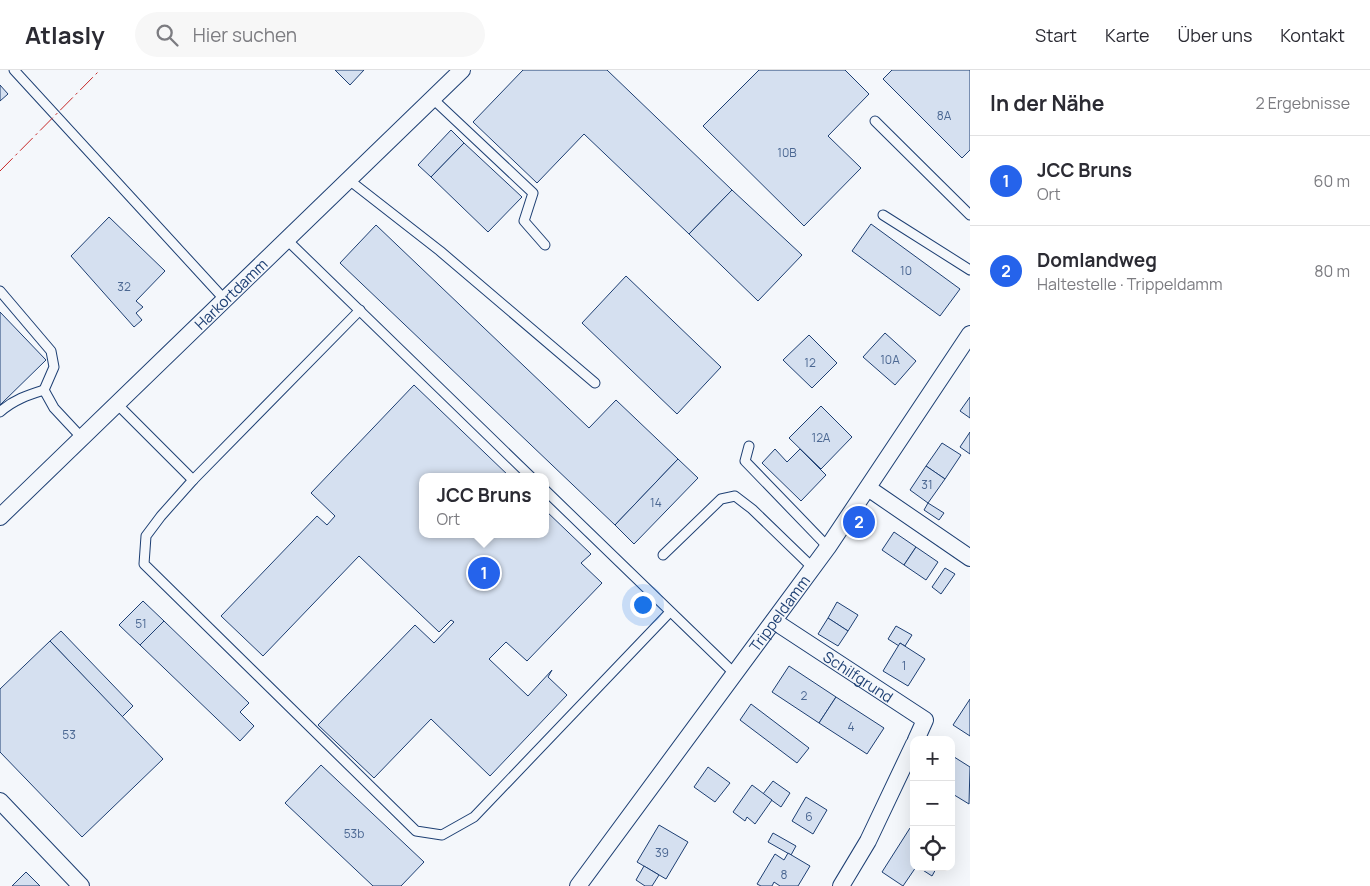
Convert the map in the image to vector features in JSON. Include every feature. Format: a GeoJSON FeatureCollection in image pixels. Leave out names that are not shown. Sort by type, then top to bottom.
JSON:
{"type":"FeatureCollection","features":[{"type":"Feature","properties":{"kind":"street","name":"Harkortdamm"},"geometry":{"type":"LineString","coordinates":[[0,517],[462,70]]}},
{"type":"Feature","properties":{"kind":"street","name":"Trippeldamm"},"geometry":{"type":"LineString","coordinates":[[578,886],[828,547],[970,334]]}},
{"type":"Feature","properties":{"kind":"street"},"geometry":{"type":"LineString","coordinates":[[868,488],[970,558]]}},
{"type":"Feature","properties":{"kind":"street","name":"Schilfgrund"},"geometry":{"type":"LineString","coordinates":[[774,621],[925,720],[918,736]]}},
{"type":"Feature","properties":{"kind":"street"},"geometry":{"type":"LineString","coordinates":[[841,886],[868,841],[910,752]]}},
{"type":"Feature","properties":{"kind":"street"},"geometry":{"type":"LineString","coordinates":[[0,801],[80,886]]}},
{"type":"Feature","properties":{"kind":"lane"},"geometry":{"type":"LineString","coordinates":[[14,70],[225,300]]}},
{"type":"Feature","properties":{"kind":"lane"},"geometry":{"type":"LineString","coordinates":[[433,99],[533,193],[524,221],[545,244]]}},
{"type":"Feature","properties":{"kind":"lane"},"geometry":{"type":"LineString","coordinates":[[876,121],[970,214]]}},
{"type":"Feature","properties":{"kind":"lane"},"geometry":{"type":"LineString","coordinates":[[349,180],[440,251],[595,383]]}},
{"type":"Feature","properties":{"kind":"lane"},"geometry":{"type":"LineString","coordinates":[[883,215],[970,270]]}},
{"type":"Feature","properties":{"kind":"lane"},"geometry":{"type":"LineString","coordinates":[[287,240],[528,473]]}},
{"type":"Feature","properties":{"kind":"lane"},"geometry":{"type":"LineString","coordinates":[[0,291],[51,351],[54,367],[44,390],[22,397],[7,405],[0,412]]}},
{"type":"Feature","properties":{"kind":"lane"},"geometry":{"type":"LineString","coordinates":[[360,310],[193,480],[161,516],[146,536],[144,564],[416,831],[442,835],[474,818],[670,612]]}},
{"type":"Feature","properties":{"kind":"lane"},"geometry":{"type":"LineString","coordinates":[[44,390],[54,408],[82,438]]}},
{"type":"Feature","properties":{"kind":"lane"},"geometry":{"type":"LineString","coordinates":[[117,404],[193,480]]}},
{"type":"Feature","properties":{"kind":"lane"},"geometry":{"type":"LineString","coordinates":[[749,446],[745,461],[828,547]]}},
{"type":"Feature","properties":{"kind":"lane"},"geometry":{"type":"LineString","coordinates":[[549,494],[734,673]]}},
{"type":"Feature","properties":{"kind":"lane"},"geometry":{"type":"LineString","coordinates":[[663,555],[721,500],[735,496],[752,509],[813,568]]}},
{"type":"Feature","properties":{"kind":"building"},"geometry":{"type":"Polygon","coordinates":[[[335,70],[364,70],[350,85],[335,70]]]}},
{"type":"Feature","properties":{"kind":"building"},"geometry":{"type":"Polygon","coordinates":[[[523,70],[607,70],[732,190],[689,234],[584,134],[537,183],[473,122],[523,70]]]}},
{"type":"Feature","properties":{"kind":"building"},"geometry":{"type":"Polygon","coordinates":[[[759,70],[845,70],[869,94],[828,136],[861,168],[804,226],[703,126],[759,70]]]}},
{"type":"Feature","properties":{"kind":"building"},"geometry":{"type":"Polygon","coordinates":[[[892,70],[970,70],[970,150],[962,158],[883,79],[892,70]]]}},
{"type":"Feature","properties":{"kind":"building"},"geometry":{"type":"Polygon","coordinates":[[[0,85],[8,94],[0,101],[0,85]]]}},
{"type":"Feature","properties":{"kind":"building"},"geometry":{"type":"Polygon","coordinates":[[[451,130],[464,143],[431,177],[418,165],[451,130]]]}},
{"type":"Feature","properties":{"kind":"building"},"geometry":{"type":"Polygon","coordinates":[[[464,143],[522,197],[488,232],[431,177],[464,143]]]}},
{"type":"Feature","properties":{"kind":"building"},"geometry":{"type":"Polygon","coordinates":[[[732,190],[802,255],[758,301],[689,234],[732,190]]]}},
{"type":"Feature","properties":{"kind":"building"},"geometry":{"type":"Polygon","coordinates":[[[109,217],[165,271],[136,301],[143,307],[136,313],[142,320],[134,327],[71,256],[109,217]]]}},
{"type":"Feature","properties":{"kind":"building"},"geometry":{"type":"Polygon","coordinates":[[[871,224],[960,289],[940,316],[852,251],[871,224]]]}},
{"type":"Feature","properties":{"kind":"building"},"geometry":{"type":"Polygon","coordinates":[[[376,225],[589,428],[616,400],[678,459],[615,525],[340,263],[376,225]]]}},
{"type":"Feature","properties":{"kind":"building"},"geometry":{"type":"Polygon","coordinates":[[[626,276],[721,367],[677,414],[582,323],[626,276]]]}},
{"type":"Feature","properties":{"kind":"building"},"geometry":{"type":"Polygon","coordinates":[[[0,312],[46,360],[0,405],[0,312]]]}},
{"type":"Feature","properties":{"kind":"building"},"geometry":{"type":"Polygon","coordinates":[[[885,333],[916,361],[895,385],[863,357],[885,333]]]}},
{"type":"Feature","properties":{"kind":"building"},"geometry":{"type":"Polygon","coordinates":[[[809,335],[837,363],[812,388],[783,360],[809,335]]]}},
{"type":"Feature","properties":{"kind":"building"},"geometry":{"type":"Polygon","coordinates":[[[414,385],[506,473],[419,473],[419,538],[549,538],[549,514],[591,554],[581,563],[602,583],[527,661],[506,642],[489,659],[528,696],[552,670],[548,677],[567,695],[490,776],[431,719],[374,778],[318,725],[415,625],[434,643],[454,622],[451,620],[439,632],[359,556],[263,656],[221,616],[317,516],[327,525],[335,516],[311,493],[414,385]]]}},
{"type":"Feature","properties":{"kind":"building"},"geometry":{"type":"Polygon","coordinates":[[[970,397],[970,418],[960,411],[970,397]]]}},
{"type":"Feature","properties":{"kind":"building"},"geometry":{"type":"Polygon","coordinates":[[[821,406],[852,437],[821,469],[789,438],[821,406]]]}},
{"type":"Feature","properties":{"kind":"building"},"geometry":{"type":"Polygon","coordinates":[[[970,432],[970,454],[960,447],[970,432]]]}},
{"type":"Feature","properties":{"kind":"building"},"geometry":{"type":"Polygon","coordinates":[[[942,443],[961,455],[945,479],[926,466],[942,443]]]}},
{"type":"Feature","properties":{"kind":"building"},"geometry":{"type":"Polygon","coordinates":[[[775,449],[787,462],[800,449],[826,475],[801,501],[762,463],[775,449]]]}},
{"type":"Feature","properties":{"kind":"building"},"geometry":{"type":"Polygon","coordinates":[[[678,459],[698,478],[634,544],[615,525],[678,459]]]}},
{"type":"Feature","properties":{"kind":"building"},"geometry":{"type":"Polygon","coordinates":[[[926,466],[945,479],[928,503],[910,490],[926,466]]]}},
{"type":"Feature","properties":{"kind":"building"},"geometry":{"type":"Polygon","coordinates":[[[928,503],[944,513],[939,520],[924,510],[928,503]]]}},
{"type":"Feature","properties":{"kind":"building"},"geometry":{"type":"Polygon","coordinates":[[[894,532],[916,547],[904,565],[882,550],[894,532]]]}},
{"type":"Feature","properties":{"kind":"building"},"geometry":{"type":"Polygon","coordinates":[[[916,547],[938,562],[926,580],[904,565],[916,547]]]}},
{"type":"Feature","properties":{"kind":"building"},"geometry":{"type":"Polygon","coordinates":[[[945,568],[955,574],[941,594],[932,587],[945,568]]]}},
{"type":"Feature","properties":{"kind":"building"},"geometry":{"type":"Polygon","coordinates":[[[143,601],[164,621],[140,645],[119,625],[143,601]]]}},
{"type":"Feature","properties":{"kind":"building"},"geometry":{"type":"Polygon","coordinates":[[[837,602],[858,615],[848,631],[828,618],[837,602]]]}},
{"type":"Feature","properties":{"kind":"building"},"geometry":{"type":"Polygon","coordinates":[[[828,618],[848,631],[838,646],[818,634],[828,618]]]}},
{"type":"Feature","properties":{"kind":"building"},"geometry":{"type":"Polygon","coordinates":[[[164,621],[249,703],[240,712],[254,726],[240,741],[140,645],[164,621]]]}},
{"type":"Feature","properties":{"kind":"building"},"geometry":{"type":"Polygon","coordinates":[[[896,626],[912,635],[905,646],[900,643],[899,646],[888,639],[896,626]]]}},
{"type":"Feature","properties":{"kind":"building"},"geometry":{"type":"Polygon","coordinates":[[[61,631],[133,706],[122,717],[50,641],[61,631]]]}},
{"type":"Feature","properties":{"kind":"building"},"geometry":{"type":"Polygon","coordinates":[[[50,641],[163,759],[82,837],[0,752],[0,689],[50,641]]]}},
{"type":"Feature","properties":{"kind":"building"},"geometry":{"type":"Polygon","coordinates":[[[900,643],[925,659],[908,686],[883,671],[900,643]]]}},
{"type":"Feature","properties":{"kind":"building"},"geometry":{"type":"Polygon","coordinates":[[[789,666],[836,697],[819,723],[772,692],[789,666]]]}},
{"type":"Feature","properties":{"kind":"building"},"geometry":{"type":"Polygon","coordinates":[[[836,697],[884,728],[867,754],[819,723],[836,697]]]}},
{"type":"Feature","properties":{"kind":"building"},"geometry":{"type":"Polygon","coordinates":[[[970,699],[970,736],[953,725],[970,699]]]}},
{"type":"Feature","properties":{"kind":"building"},"geometry":{"type":"Polygon","coordinates":[[[751,704],[809,748],[797,763],[740,720],[751,704]]]}},
{"type":"Feature","properties":{"kind":"building"},"geometry":{"type":"Polygon","coordinates":[[[955,758],[970,767],[969,804],[955,795],[955,758]]]}},
{"type":"Feature","properties":{"kind":"building"},"geometry":{"type":"Polygon","coordinates":[[[321,765],[424,862],[401,886],[373,886],[285,803],[321,765]]]}},
{"type":"Feature","properties":{"kind":"building"},"geometry":{"type":"Polygon","coordinates":[[[708,767],[730,783],[715,802],[694,787],[708,767]]]}},
{"type":"Feature","properties":{"kind":"building"},"geometry":{"type":"Polygon","coordinates":[[[773,781],[790,793],[781,807],[763,794],[773,781]]]}},
{"type":"Feature","properties":{"kind":"building"},"geometry":{"type":"Polygon","coordinates":[[[752,785],[772,800],[755,824],[747,817],[745,821],[733,812],[752,785]]]}},
{"type":"Feature","properties":{"kind":"building"},"geometry":{"type":"Polygon","coordinates":[[[806,797],[827,810],[813,834],[792,821],[806,797]]]}},
{"type":"Feature","properties":{"kind":"building"},"geometry":{"type":"Polygon","coordinates":[[[659,825],[688,842],[666,879],[637,862],[659,825]]]}},
{"type":"Feature","properties":{"kind":"building"},"geometry":{"type":"Polygon","coordinates":[[[910,828],[910,871],[913,871],[903,886],[882,872],[910,828]]]}},
{"type":"Feature","properties":{"kind":"building"},"geometry":{"type":"Polygon","coordinates":[[[773,833],[796,846],[791,855],[768,842],[773,833]]]}},
{"type":"Feature","properties":{"kind":"building"},"geometry":{"type":"Polygon","coordinates":[[[788,853],[810,866],[798,886],[780,886],[774,882],[772,886],[757,884],[775,854],[784,860],[788,853]]]}},
{"type":"Feature","properties":{"kind":"building"},"geometry":{"type":"Polygon","coordinates":[[[644,866],[659,875],[652,886],[645,886],[636,880],[644,866]]]}},
{"type":"Feature","properties":{"kind":"building"},"geometry":{"type":"Polygon","coordinates":[[[924,871],[935,871],[932,876],[924,871]]]}},
{"type":"Feature","properties":{"kind":"building"},"geometry":{"type":"Polygon","coordinates":[[[26,872],[40,886],[12,886],[26,872]]]}},
{"type":"Feature","properties":{"kind":"power"},"geometry":{"type":"LineString","coordinates":[[0,171],[100,70]]}},
{"type":"Feature","properties":{"kind":"place","name":"Domlandweg"},"geometry":{"type":"Point","coordinates":[859,522]}},
{"type":"Feature","properties":{"kind":"place","name":"JCC Bruns"},"geometry":{"type":"Point","coordinates":[484,573]}}]}
